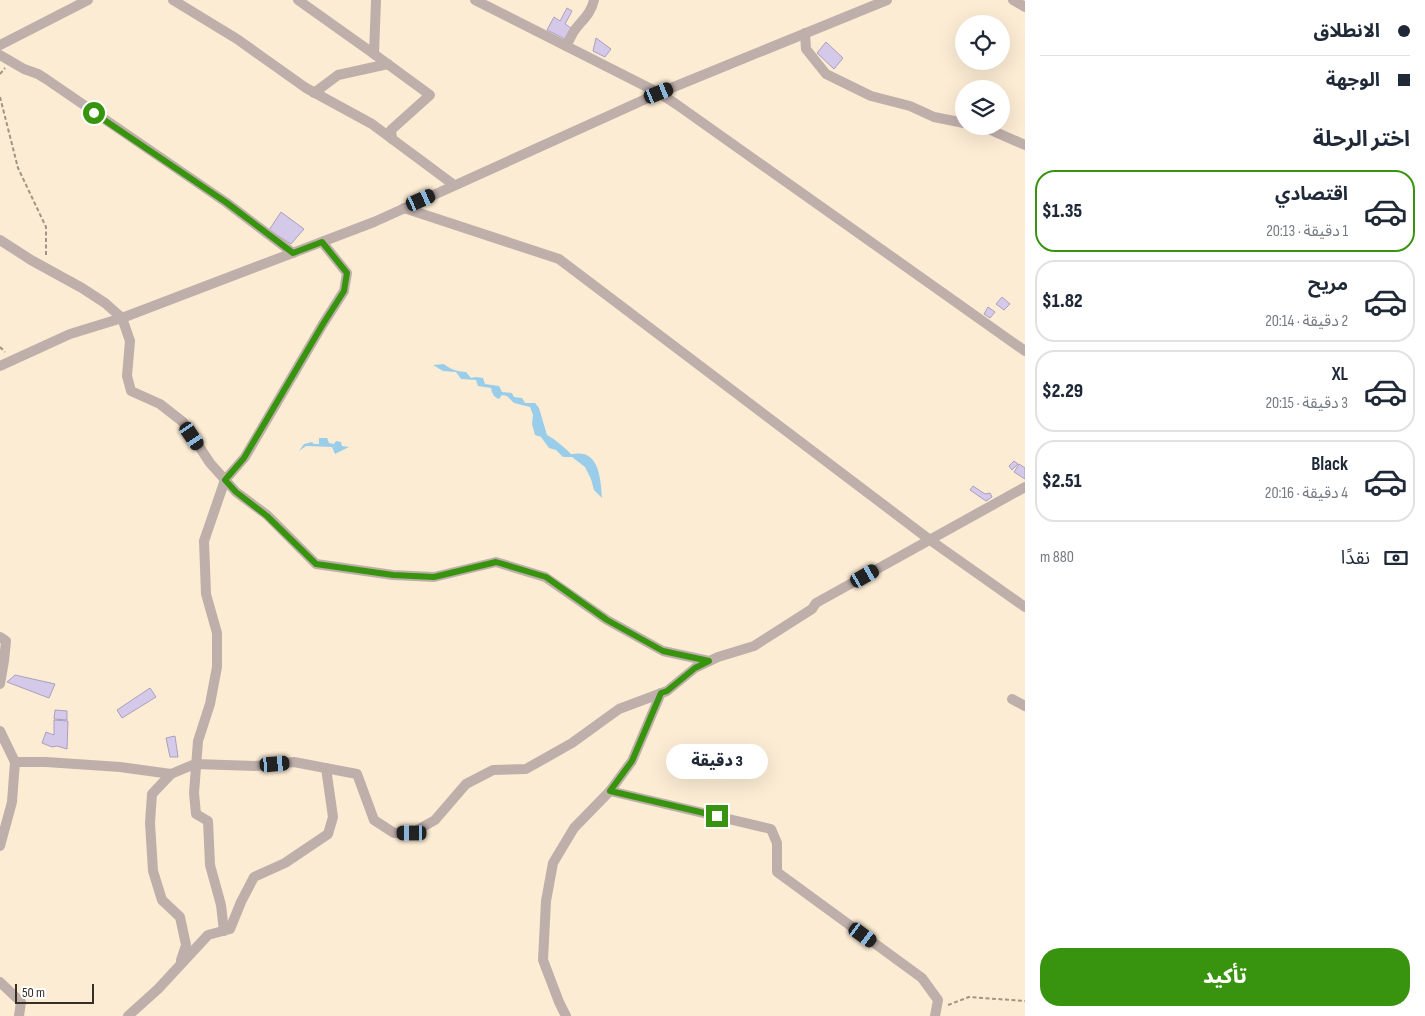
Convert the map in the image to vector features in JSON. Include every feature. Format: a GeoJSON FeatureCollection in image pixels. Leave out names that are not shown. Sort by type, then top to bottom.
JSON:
{"type":"FeatureCollection","features":[{"type":"Feature","properties":{"kind":"street"},"geometry":{"type":"LineString","coordinates":[[0,45],[88,0]]}},
{"type":"Feature","properties":{"kind":"street"},"geometry":{"type":"LineString","coordinates":[[173,0],[237,38],[314,93],[372,124],[454,185]]}},
{"type":"Feature","properties":{"kind":"street"},"geometry":{"type":"LineString","coordinates":[[298,0],[430,95],[391,130],[392,139]]}},
{"type":"Feature","properties":{"kind":"street"},"geometry":{"type":"LineString","coordinates":[[374,54],[376,0]]}},
{"type":"Feature","properties":{"kind":"street"},"geometry":{"type":"LineString","coordinates":[[476,0],[659,93],[1025,351]]}},
{"type":"Feature","properties":{"kind":"street"},"geometry":{"type":"LineString","coordinates":[[566,46],[574,30],[593,6],[594,0]]}},
{"type":"Feature","properties":{"kind":"street"},"geometry":{"type":"LineString","coordinates":[[0,366],[70,334],[122,318],[374,222],[659,93],[805,33],[865,4],[887,0]]}},
{"type":"Feature","properties":{"kind":"street"},"geometry":{"type":"LineString","coordinates":[[1013,0],[1025,7]]}},
{"type":"Feature","properties":{"kind":"street"},"geometry":{"type":"LineString","coordinates":[[805,33],[806,49],[826,74],[871,96],[910,106],[934,117],[955,121]]}},
{"type":"Feature","properties":{"kind":"street"},"geometry":{"type":"LineString","coordinates":[[0,55],[46,79],[227,203],[293,253]]}},
{"type":"Feature","properties":{"kind":"street"},"geometry":{"type":"LineString","coordinates":[[314,93],[338,75],[388,64]]}},
{"type":"Feature","properties":{"kind":"street"},"geometry":{"type":"LineString","coordinates":[[1002,135],[1025,145]]}},
{"type":"Feature","properties":{"kind":"street"},"geometry":{"type":"LineString","coordinates":[[404,208],[559,259],[930,540],[1025,607]]}},
{"type":"Feature","properties":{"kind":"street"},"geometry":{"type":"LineString","coordinates":[[0,240],[31,260],[82,288],[105,303],[122,318],[130,341],[127,376],[131,391],[160,404],[183,422],[210,463],[236,492],[267,516],[316,564],[393,575],[434,577],[496,562],[546,577],[607,620],[663,651],[709,661]]}},
{"type":"Feature","properties":{"kind":"street"},"geometry":{"type":"LineString","coordinates":[[224,931],[221,905],[210,865],[208,821],[196,814],[194,793],[198,741],[210,704],[217,667],[217,633],[206,594],[204,541],[225,480],[244,458],[344,291],[347,273],[322,242]]}},
{"type":"Feature","properties":{"kind":"street"},"geometry":{"type":"LineString","coordinates":[[180,964],[186,945],[180,917],[162,900],[153,870],[150,823],[152,794],[171,774],[195,764],[255,766],[294,762],[357,774],[374,820],[394,833],[412,833],[435,820],[466,784],[493,770],[526,769],[572,743],[619,709],[667,691],[695,668],[709,661],[754,646],[812,610],[816,604],[1025,487]]}},
{"type":"Feature","properties":{"kind":"street"},"geometry":{"type":"LineString","coordinates":[[0,637],[6,641],[0,684]]}},
{"type":"Feature","properties":{"kind":"street"},"geometry":{"type":"LineString","coordinates":[[566,1016],[543,960],[546,902],[553,863],[574,828],[610,791],[632,761],[661,693]]}},
{"type":"Feature","properties":{"kind":"street"},"geometry":{"type":"LineString","coordinates":[[1012,698],[1025,706]]}},
{"type":"Feature","properties":{"kind":"street"},"geometry":{"type":"LineString","coordinates":[[0,731],[15,762],[12,802],[0,846]]}},
{"type":"Feature","properties":{"kind":"street"},"geometry":{"type":"LineString","coordinates":[[15,762],[120,767],[171,774]]}},
{"type":"Feature","properties":{"kind":"street"},"geometry":{"type":"LineString","coordinates":[[128,1016],[158,990],[208,934],[230,929],[254,877],[284,862],[328,834],[333,817],[326,768]]}},
{"type":"Feature","properties":{"kind":"street"},"geometry":{"type":"LineString","coordinates":[[610,791],[771,829],[777,843],[777,872],[922,978],[938,1000],[935,1013]]}},
{"type":"Feature","properties":{"kind":"street"},"geometry":{"type":"LineString","coordinates":[[0,982],[21,1002],[19,1016]]}},
{"type":"Feature","properties":{"kind":"path"},"geometry":{"type":"LineString","coordinates":[[0,97],[18,168],[46,227],[46,268]]}},
{"type":"Feature","properties":{"kind":"path"},"geometry":{"type":"LineString","coordinates":[[935,1013],[968,997],[1025,1001]]}},
{"type":"Feature","properties":{"kind":"water"},"geometry":{"type":"Polygon","coordinates":[[[444,364],[454,370],[466,372],[471,378],[483,378],[485,384],[499,386],[502,392],[512,393],[514,397],[522,398],[525,403],[535,403],[539,408],[547,435],[571,454],[583,454],[593,460],[598,472],[602,498],[594,490],[585,467],[572,457],[563,457],[556,450],[549,448],[541,437],[535,435],[532,424],[533,415],[530,407],[514,403],[507,396],[502,395],[499,399],[494,395],[491,388],[478,386],[476,380],[461,379],[456,372],[443,371],[433,365],[444,364]]]}},
{"type":"Feature","properties":{"kind":"water"},"geometry":{"type":"Polygon","coordinates":[[[319,438],[327,438],[329,443],[334,444],[336,441],[341,442],[342,446],[349,447],[335,454],[332,447],[306,446],[299,451],[304,444],[312,442],[319,444],[319,438]]]}},
{"type":"Feature","properties":{"kind":"building"},"geometry":{"type":"Polygon","coordinates":[[[567,8],[572,11],[565,24],[571,28],[565,39],[547,30],[554,17],[560,21],[567,8]]]}},
{"type":"Feature","properties":{"kind":"building"},"geometry":{"type":"Polygon","coordinates":[[[596,38],[611,49],[605,57],[593,51],[596,38]]]}},
{"type":"Feature","properties":{"kind":"building"},"geometry":{"type":"Polygon","coordinates":[[[826,42],[843,58],[834,69],[817,53],[826,42]]]}},
{"type":"Feature","properties":{"kind":"building"},"geometry":{"type":"Polygon","coordinates":[[[281,212],[304,229],[291,244],[269,230],[281,212]]]}},
{"type":"Feature","properties":{"kind":"building"},"geometry":{"type":"Polygon","coordinates":[[[1002,297],[1010,304],[1004,310],[996,304],[1002,297]]]}},
{"type":"Feature","properties":{"kind":"building"},"geometry":{"type":"Polygon","coordinates":[[[988,307],[995,312],[990,318],[984,314],[988,307]]]}},
{"type":"Feature","properties":{"kind":"building"},"geometry":{"type":"Polygon","coordinates":[[[1014,461],[1018,464],[1012,470],[1009,466],[1014,461]]]}},
{"type":"Feature","properties":{"kind":"building"},"geometry":{"type":"Polygon","coordinates":[[[1019,464],[1025,468],[1025,479],[1014,472],[1019,464]]]}},
{"type":"Feature","properties":{"kind":"building"},"geometry":{"type":"Polygon","coordinates":[[[973,486],[985,494],[990,493],[992,497],[986,501],[970,490],[973,486]]]}},
{"type":"Feature","properties":{"kind":"building"},"geometry":{"type":"Polygon","coordinates":[[[15,675],[55,684],[49,698],[7,682],[15,675]]]}},
{"type":"Feature","properties":{"kind":"building"},"geometry":{"type":"Polygon","coordinates":[[[150,688],[156,697],[122,718],[117,710],[150,688]]]}},
{"type":"Feature","properties":{"kind":"building"},"geometry":{"type":"Polygon","coordinates":[[[55,710],[67,711],[67,720],[54,719],[55,710]]]}},
{"type":"Feature","properties":{"kind":"building"},"geometry":{"type":"Polygon","coordinates":[[[54,720],[68,721],[67,749],[57,746],[52,747],[42,743],[46,732],[54,735],[54,720]]]}},
{"type":"Feature","properties":{"kind":"building"},"geometry":{"type":"Polygon","coordinates":[[[175,736],[178,757],[170,757],[166,738],[175,736]]]}},
{"type":"Feature","properties":{"kind":"route"},"geometry":{"type":"LineString","coordinates":[[94,113],[227,203],[293,253],[322,242],[347,273],[344,291],[244,458],[225,480],[236,492],[267,516],[316,564],[393,575],[434,577],[496,562],[546,577],[607,620],[663,651],[709,661],[695,668],[667,691],[661,693],[632,761],[610,791],[717,816]]}}]}
